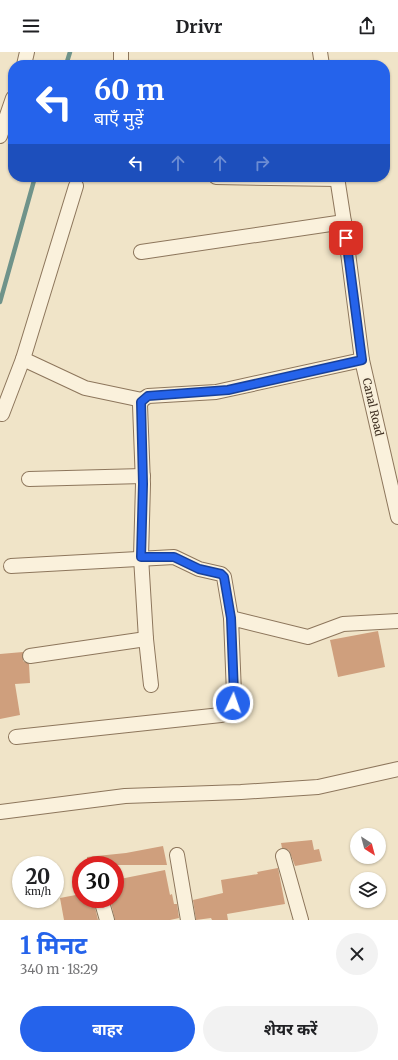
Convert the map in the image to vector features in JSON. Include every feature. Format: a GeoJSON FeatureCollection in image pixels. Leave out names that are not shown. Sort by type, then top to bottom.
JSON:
{"type":"FeatureCollection","features":[{"type":"Feature","properties":{"kind":"street"},"geometry":{"type":"LineString","coordinates":[[0,136],[8,113]]}},
{"type":"Feature","properties":{"kind":"street","name":"Canal Road"},"geometry":{"type":"LineString","coordinates":[[338,182],[362,360],[398,517]]}},
{"type":"Feature","properties":{"kind":"street"},"geometry":{"type":"LineString","coordinates":[[2,414],[23,359],[76,186]]}},
{"type":"Feature","properties":{"kind":"street"},"geometry":{"type":"LineString","coordinates":[[141,252],[344,222]]}},
{"type":"Feature","properties":{"kind":"street"},"geometry":{"type":"LineString","coordinates":[[23,359],[85,388],[142,400]]}},
{"type":"Feature","properties":{"kind":"street"},"geometry":{"type":"LineString","coordinates":[[151,685],[146,639],[141,557],[143,476],[140,405],[142,400],[148,396],[216,392],[239,388],[362,360]]}},
{"type":"Feature","properties":{"kind":"street"},"geometry":{"type":"LineString","coordinates":[[28,479],[143,476]]}},
{"type":"Feature","properties":{"kind":"street"},"geometry":{"type":"LineString","coordinates":[[11,566],[141,557],[174,557],[199,569],[221,574],[226,580],[231,618],[234,694],[231,707],[221,715],[16,737]]}},
{"type":"Feature","properties":{"kind":"street"},"geometry":{"type":"LineString","coordinates":[[231,618],[308,637],[337,625],[398,621]]}},
{"type":"Feature","properties":{"kind":"street"},"geometry":{"type":"LineString","coordinates":[[30,656],[146,639]]}},
{"type":"Feature","properties":{"kind":"street"},"geometry":{"type":"LineString","coordinates":[[0,812],[138,795],[241,792],[318,787],[398,769]]}},
{"type":"Feature","properties":{"kind":"street"},"geometry":{"type":"LineString","coordinates":[[177,855],[188,920]]}},
{"type":"Feature","properties":{"kind":"street"},"geometry":{"type":"LineString","coordinates":[[284,856],[301,920]]}},
{"type":"Feature","properties":{"kind":"street"},"geometry":{"type":"LineString","coordinates":[[103,908],[107,920]]}},
{"type":"Feature","properties":{"kind":"building"},"geometry":{"type":"Polygon","coordinates":[[[378,631],[385,667],[338,677],[330,640],[378,631]]]}},
{"type":"Feature","properties":{"kind":"building"},"geometry":{"type":"Polygon","coordinates":[[[23,652],[23,661],[29,664],[30,683],[15,684],[20,715],[0,719],[0,654],[23,652]]]}},
{"type":"Feature","properties":{"kind":"building"},"geometry":{"type":"Polygon","coordinates":[[[312,840],[314,850],[319,849],[322,861],[295,866],[289,850],[282,848],[281,843],[312,840]]]}},
{"type":"Feature","properties":{"kind":"building"},"geometry":{"type":"Polygon","coordinates":[[[163,846],[167,865],[124,865],[124,856],[97,856],[126,853],[163,846]]]}},
{"type":"Feature","properties":{"kind":"building"},"geometry":{"type":"Polygon","coordinates":[[[278,868],[285,904],[227,914],[228,920],[212,920],[211,918],[196,920],[193,900],[223,893],[221,880],[258,874],[257,872],[278,868]]]}},
{"type":"Feature","properties":{"kind":"building"},"geometry":{"type":"Polygon","coordinates":[[[165,870],[170,895],[172,894],[174,904],[177,904],[179,918],[170,920],[115,920],[112,908],[124,908],[124,878],[165,870]]]}},
{"type":"Feature","properties":{"kind":"building"},"geometry":{"type":"Polygon","coordinates":[[[72,896],[72,908],[95,908],[98,920],[64,920],[62,908],[64,908],[64,897],[72,896]]]}},
{"type":"Feature","properties":{"kind":"waterway"},"geometry":{"type":"LineString","coordinates":[[68,60],[70,52]]}},
{"type":"Feature","properties":{"kind":"waterway"},"geometry":{"type":"LineString","coordinates":[[0,302],[34,182]]}},
{"type":"Feature","properties":{"kind":"route"},"geometry":{"type":"LineString","coordinates":[[233,703],[234,694],[231,618],[226,580],[221,574],[199,569],[186,561],[174,557],[141,557],[143,484],[140,405],[142,400],[148,396],[216,392],[362,360],[346,238]]}}]}
